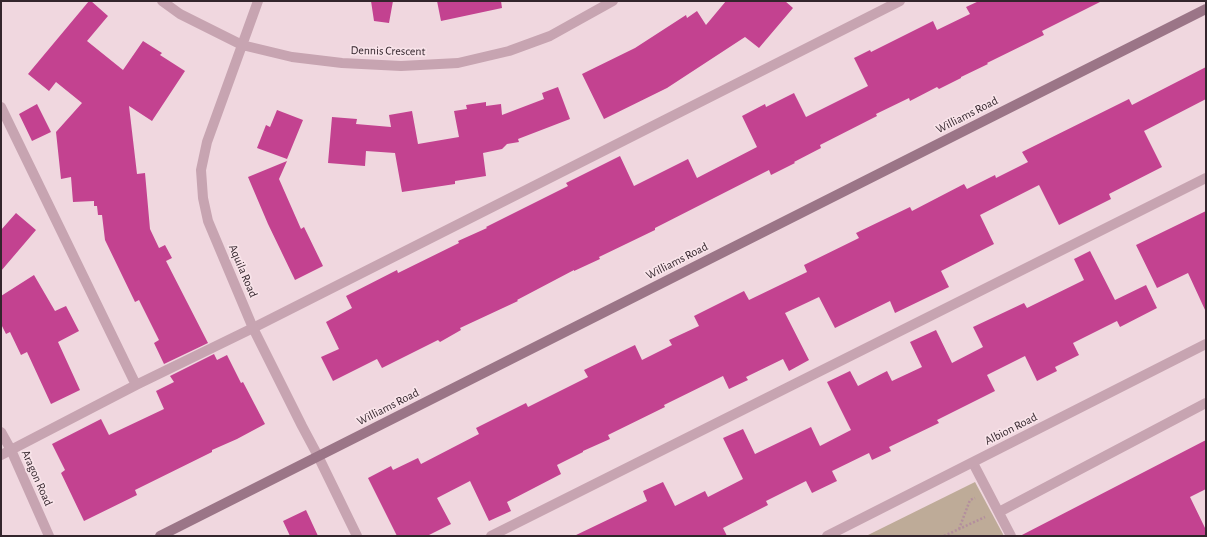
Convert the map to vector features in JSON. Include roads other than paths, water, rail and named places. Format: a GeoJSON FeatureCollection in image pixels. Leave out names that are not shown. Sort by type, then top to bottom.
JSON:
{"type":"FeatureCollection","features":[{"type":"Feature","properties":{"kind":"street","name":"Dennis Crescent"},"geometry":{"type":"LineString","coordinates":[[162,1],[180,14],[242,45],[292,57],[342,63],[401,66],[458,63],[509,51],[550,36],[613,1]]}},
{"type":"Feature","properties":{"kind":"street","name":"Aquila Road"},"geometry":{"type":"LineString","coordinates":[[258,1],[207,142],[201,170],[203,198],[208,221],[253,328],[357,536]]}},
{"type":"Feature","properties":{"kind":"street"},"geometry":{"type":"LineString","coordinates":[[1,455],[136,385],[253,328],[900,1]]}},
{"type":"Feature","properties":{"kind":"street","name":"Williams Road"},"geometry":{"type":"LineString","coordinates":[[160,536],[1206,9]]}},
{"type":"Feature","properties":{"kind":"street"},"geometry":{"type":"LineString","coordinates":[[1,107],[136,385]]}},
{"type":"Feature","properties":{"kind":"street"},"geometry":{"type":"LineString","coordinates":[[491,536],[1206,178]]}},
{"type":"Feature","properties":{"kind":"street","name":"Albion Road"},"geometry":{"type":"LineString","coordinates":[[827,536],[1206,344]]}},
{"type":"Feature","properties":{"kind":"street"},"geometry":{"type":"LineString","coordinates":[[999,512],[1206,404]]}},
{"type":"Feature","properties":{"kind":"street","name":"Aragon Road"},"geometry":{"type":"LineString","coordinates":[[1,432],[11,450],[49,536]]}},
{"type":"Feature","properties":{"kind":"street"},"geometry":{"type":"LineString","coordinates":[[973,463],[1011,536]]}}]}
